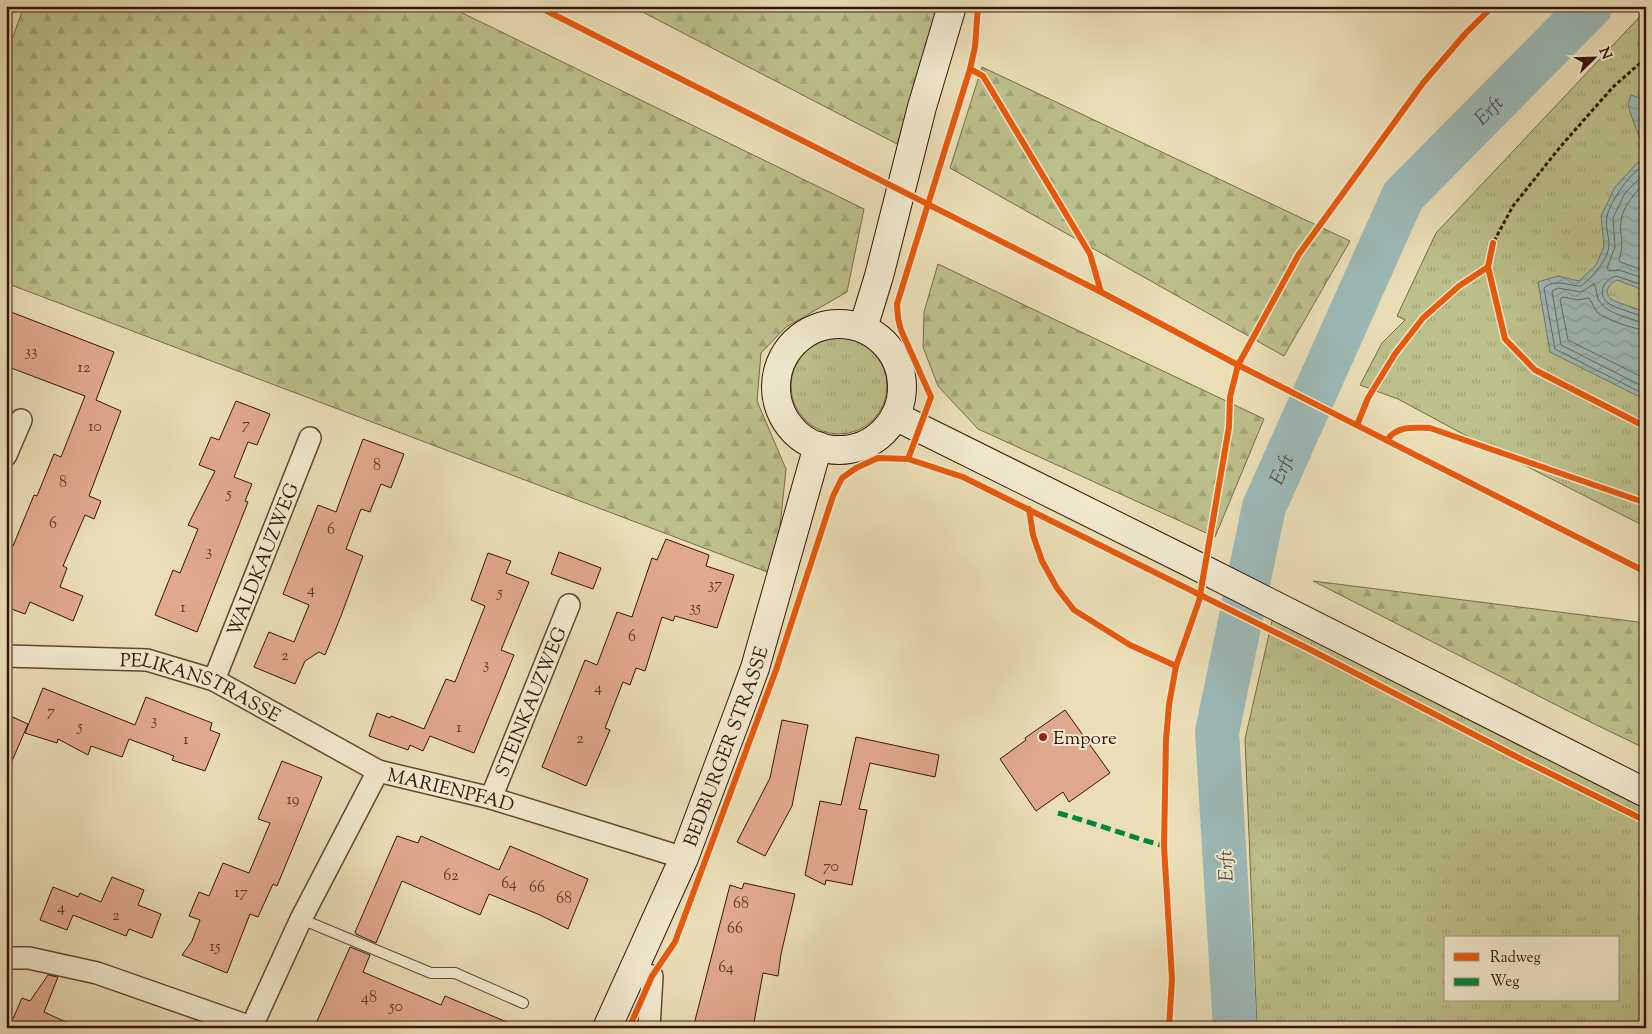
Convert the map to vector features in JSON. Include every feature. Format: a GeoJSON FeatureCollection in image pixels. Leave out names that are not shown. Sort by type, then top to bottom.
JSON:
{"type":"FeatureCollection","features":[{"type":"Feature","properties":{"kind":"main road"},"geometry":{"type":"LineString","coordinates":[[863,328],[879,276],[922,107],[952,6]]}},
{"type":"Feature","properties":{"kind":"main road"},"geometry":{"type":"LineString","coordinates":[[844,324],[863,328],[882,341],[895,359],[901,377],[901,398],[895,416],[882,433],[866,444],[851,449],[836,450],[818,446],[804,440],[789,425],[779,408],[776,386],[780,365],[786,352],[798,338],[808,331],[825,325],[844,324]]}},
{"type":"Feature","properties":{"kind":"main road"},"geometry":{"type":"LineString","coordinates":[[895,416],[1186,560],[1646,793]]}},
{"type":"Feature","properties":{"kind":"main road","name":"BEDBURGER STRASSE"},"geometry":{"type":"LineString","coordinates":[[607,1028],[684,858],[755,668],[818,446]]}},
{"type":"Feature","properties":{"kind":"street"},"geometry":{"type":"LineString","coordinates":[[6,455],[21,420]]}},
{"type":"Feature","properties":{"kind":"street","name":"WALDKAUZWEG"},"geometry":{"type":"LineString","coordinates":[[214,680],[310,438]]}},
{"type":"Feature","properties":{"kind":"street","name":"STEINKAUZWEG"},"geometry":{"type":"LineString","coordinates":[[491,798],[569,606]]}},
{"type":"Feature","properties":{"kind":"street","name":"PELIKANSTRASSE"},"geometry":{"type":"LineString","coordinates":[[6,656],[147,660],[214,680],[378,771]]}},
{"type":"Feature","properties":{"kind":"street","name":"MARIENPFAD"},"geometry":{"type":"LineString","coordinates":[[251,1028],[301,919],[378,771],[491,798],[684,858]]}},
{"type":"Feature","properties":{"kind":"street"},"geometry":{"type":"LineString","coordinates":[[6,958],[29,958],[98,973],[251,1028]]}},
{"type":"Feature","properties":{"kind":"street"},"geometry":{"type":"LineString","coordinates":[[634,971],[652,976],[649,1028]]}},
{"type":"Feature","properties":{"kind":"lane"},"geometry":{"type":"LineString","coordinates":[[301,919],[431,973],[455,973],[523,1003]]}},
{"type":"Feature","properties":{"kind":"path"},"geometry":{"type":"LineString","coordinates":[[1646,60],[1613,87],[1561,146],[1513,206],[1493,243],[1488,267],[1505,339],[1535,370],[1646,427]]}},
{"type":"Feature","properties":{"kind":"green space"},"geometry":{"type":"Polygon","coordinates":[[[24,6],[448,6],[864,209],[847,292],[786,327],[761,353],[757,401],[786,469],[775,575],[6,283],[6,56],[24,6]]]}},
{"type":"Feature","properties":{"kind":"green space"},"geometry":{"type":"Polygon","coordinates":[[[631,6],[930,6],[940,11],[897,144],[631,6]]]}},
{"type":"Feature","properties":{"kind":"green space"},"geometry":{"type":"Polygon","coordinates":[[[1646,10],[1646,527],[1398,399],[1360,385],[1382,343],[1405,320],[1397,316],[1436,233],[1646,10]]]}},
{"type":"Feature","properties":{"kind":"green space"},"geometry":{"type":"Polygon","coordinates":[[[982,67],[1350,241],[1284,356],[950,168],[982,67]]]}},
{"type":"Feature","properties":{"kind":"green space"},"geometry":{"type":"Polygon","coordinates":[[[938,264],[1264,419],[1215,537],[978,429],[938,386],[923,347],[924,312],[938,264]]]}},
{"type":"Feature","properties":{"kind":"green space"},"geometry":{"type":"Polygon","coordinates":[[[839,338],[857,342],[873,352],[883,368],[887,386],[883,404],[873,420],[857,430],[839,434],[821,430],[805,420],[795,404],[791,386],[795,368],[805,352],[821,342],[839,338]]]}},
{"type":"Feature","properties":{"kind":"green space"},"geometry":{"type":"Polygon","coordinates":[[[1313,581],[1646,623],[1646,749],[1574,714],[1313,581]]]}},
{"type":"Feature","properties":{"kind":"green space"},"geometry":{"type":"Polygon","coordinates":[[[1273,617],[1646,806],[1646,1028],[1257,1028],[1245,739],[1273,617]]]}},
{"type":"Feature","properties":{"kind":"water"},"geometry":{"type":"Polygon","coordinates":[[[1631,95],[1646,100],[1646,143],[1640,139],[1631,115],[1628,104],[1631,95]]]}},
{"type":"Feature","properties":{"kind":"water"},"geometry":{"type":"Polygon","coordinates":[[[1646,160],[1646,291],[1617,280],[1609,286],[1607,294],[1614,301],[1646,312],[1646,400],[1550,352],[1538,282],[1558,276],[1579,281],[1596,265],[1604,246],[1601,216],[1615,187],[1637,163],[1646,160]]]}},
{"type":"Feature","properties":{"kind":"building"},"geometry":{"type":"Polygon","coordinates":[[[6,310],[114,352],[96,400],[121,411],[89,496],[101,501],[94,519],[85,515],[63,566],[67,568],[60,587],[83,596],[73,621],[30,602],[25,614],[6,607],[6,559],[34,495],[37,496],[54,454],[61,457],[85,396],[6,366],[6,310]]]}},
{"type":"Feature","properties":{"kind":"building"},"geometry":{"type":"Polygon","coordinates":[[[236,401],[270,414],[257,445],[248,442],[234,477],[252,484],[245,501],[248,502],[197,632],[155,615],[173,570],[180,573],[198,529],[188,525],[215,471],[199,465],[211,437],[219,440],[236,401]]]}},
{"type":"Feature","properties":{"kind":"building"},"geometry":{"type":"Polygon","coordinates":[[[363,439],[404,454],[391,488],[381,484],[370,512],[361,509],[346,549],[363,556],[341,616],[325,655],[319,652],[305,661],[295,684],[254,667],[269,632],[294,642],[309,605],[283,594],[318,505],[336,512],[363,439]]]}},
{"type":"Feature","properties":{"kind":"building"},"geometry":{"type":"Polygon","coordinates":[[[666,539],[709,555],[706,566],[734,575],[717,628],[675,616],[673,621],[662,617],[645,671],[636,668],[630,685],[623,682],[605,728],[610,730],[586,786],[542,767],[585,660],[597,665],[617,612],[632,617],[652,558],[657,560],[666,539]]]}},
{"type":"Feature","properties":{"kind":"building"},"geometry":{"type":"Polygon","coordinates":[[[559,552],[601,568],[593,589],[551,574],[559,552]]]}},
{"type":"Feature","properties":{"kind":"building"},"geometry":{"type":"Polygon","coordinates":[[[488,553],[511,561],[506,573],[529,582],[501,650],[514,655],[474,753],[430,736],[423,751],[410,745],[408,750],[369,736],[377,713],[390,718],[391,716],[424,729],[446,679],[455,682],[485,606],[471,600],[488,553]]]}},
{"type":"Feature","properties":{"kind":"building"},"geometry":{"type":"Polygon","coordinates":[[[43,688],[135,725],[146,697],[212,723],[210,730],[220,734],[205,771],[172,760],[174,756],[129,739],[122,757],[91,746],[88,755],[58,739],[57,743],[25,733],[43,688]]]}},
{"type":"Feature","properties":{"kind":"building"},"geometry":{"type":"Polygon","coordinates":[[[1065,710],[1110,773],[1069,802],[1063,792],[1036,811],[1000,759],[1026,740],[1025,738],[1065,710]]]}},
{"type":"Feature","properties":{"kind":"building"},"geometry":{"type":"Polygon","coordinates":[[[6,714],[28,724],[6,775],[6,714]]]}},
{"type":"Feature","properties":{"kind":"building"},"geometry":{"type":"Polygon","coordinates":[[[782,720],[808,725],[792,806],[765,856],[737,842],[770,778],[782,720]]]}},
{"type":"Feature","properties":{"kind":"building"},"geometry":{"type":"Polygon","coordinates":[[[856,737],[939,755],[935,777],[870,763],[859,809],[867,810],[852,885],[826,880],[825,885],[805,875],[820,801],[841,805],[856,737]]]}},
{"type":"Feature","properties":{"kind":"building"},"geometry":{"type":"Polygon","coordinates":[[[282,761],[322,777],[277,886],[273,884],[258,917],[250,914],[227,973],[182,955],[192,941],[200,920],[189,916],[199,892],[209,896],[223,863],[249,873],[270,823],[258,819],[282,761]]]}},
{"type":"Feature","properties":{"kind":"building"},"geometry":{"type":"Polygon","coordinates":[[[397,836],[418,843],[421,836],[499,870],[510,846],[588,879],[568,929],[489,894],[480,915],[402,881],[376,943],[355,932],[397,836]]]}},
{"type":"Feature","properties":{"kind":"building"},"geometry":{"type":"Polygon","coordinates":[[[112,877],[144,890],[138,905],[161,914],[152,938],[129,929],[126,936],[73,915],[67,930],[40,920],[53,887],[78,897],[80,893],[101,902],[112,877]]]}},
{"type":"Feature","properties":{"kind":"building"},"geometry":{"type":"Polygon","coordinates":[[[744,883],[795,894],[781,954],[778,976],[763,973],[753,1028],[693,1028],[730,885],[742,889],[744,883]]]}},
{"type":"Feature","properties":{"kind":"building"},"geometry":{"type":"Polygon","coordinates":[[[350,947],[370,955],[363,972],[441,1005],[445,996],[521,1028],[314,1028],[350,947]]]}},
{"type":"Feature","properties":{"kind":"building"},"geometry":{"type":"Polygon","coordinates":[[[48,975],[58,977],[44,1012],[79,1028],[9,1028],[22,998],[30,1001],[48,975]]]}},
{"type":"Feature","properties":{"kind":"waterway","name":"Erft"},"geometry":{"type":"LineString","coordinates":[[1235,1028],[1217,732],[1264,507],[1403,196],[1591,6]]}},
{"type":"Feature","properties":{"kind":"railway"},"geometry":{"type":"LineString","coordinates":[[6,29],[14,6]]}},
{"type":"Feature","properties":{"kind":"marked path"},"geometry":{"type":"LineString","coordinates":[[1058,813],[1164,846]]}},
{"type":"Feature","properties":{"kind":"cycle path"},"geometry":{"type":"LineString","coordinates":[[537,6],[1101,292],[1238,365],[1646,572]]}},
{"type":"Feature","properties":{"kind":"cycle path"},"geometry":{"type":"LineString","coordinates":[[908,459],[931,397],[901,330],[897,304],[970,69],[975,47],[978,6]]}},
{"type":"Feature","properties":{"kind":"cycle path"},"geometry":{"type":"LineString","coordinates":[[1169,1028],[1172,979],[1164,846],[1166,740],[1169,705],[1176,666],[1199,601],[1229,427],[1230,397],[1238,365],[1299,254],[1423,83],[1465,34],[1493,6]]}},
{"type":"Feature","properties":{"kind":"cycle path"},"geometry":{"type":"LineString","coordinates":[[970,69],[983,76],[1090,254],[1101,292]]}},
{"type":"Feature","properties":{"kind":"cycle path"},"geometry":{"type":"LineString","coordinates":[[1493,243],[1488,267],[1505,339],[1535,370],[1646,427]]}},
{"type":"Feature","properties":{"kind":"cycle path"},"geometry":{"type":"LineString","coordinates":[[1357,425],[1368,398],[1395,354],[1423,318],[1459,286],[1488,267]]}},
{"type":"Feature","properties":{"kind":"cycle path"},"geometry":{"type":"LineString","coordinates":[[1387,440],[1391,435],[1401,430],[1430,428],[1646,503]]}},
{"type":"Feature","properties":{"kind":"cycle path"},"geometry":{"type":"LineString","coordinates":[[629,1028],[652,976],[675,942],[776,670],[833,496],[842,478],[856,468],[878,458],[908,459],[963,477],[1309,649],[1521,759],[1646,821]]}},
{"type":"Feature","properties":{"kind":"cycle path"},"geometry":{"type":"LineString","coordinates":[[1029,509],[1033,535],[1042,561],[1057,588],[1074,610],[1130,645],[1176,666]]}},
{"type":"Feature","properties":{"kind":"place","name":"Empore"},"geometry":{"type":"Point","coordinates":[1043,737]}}]}
